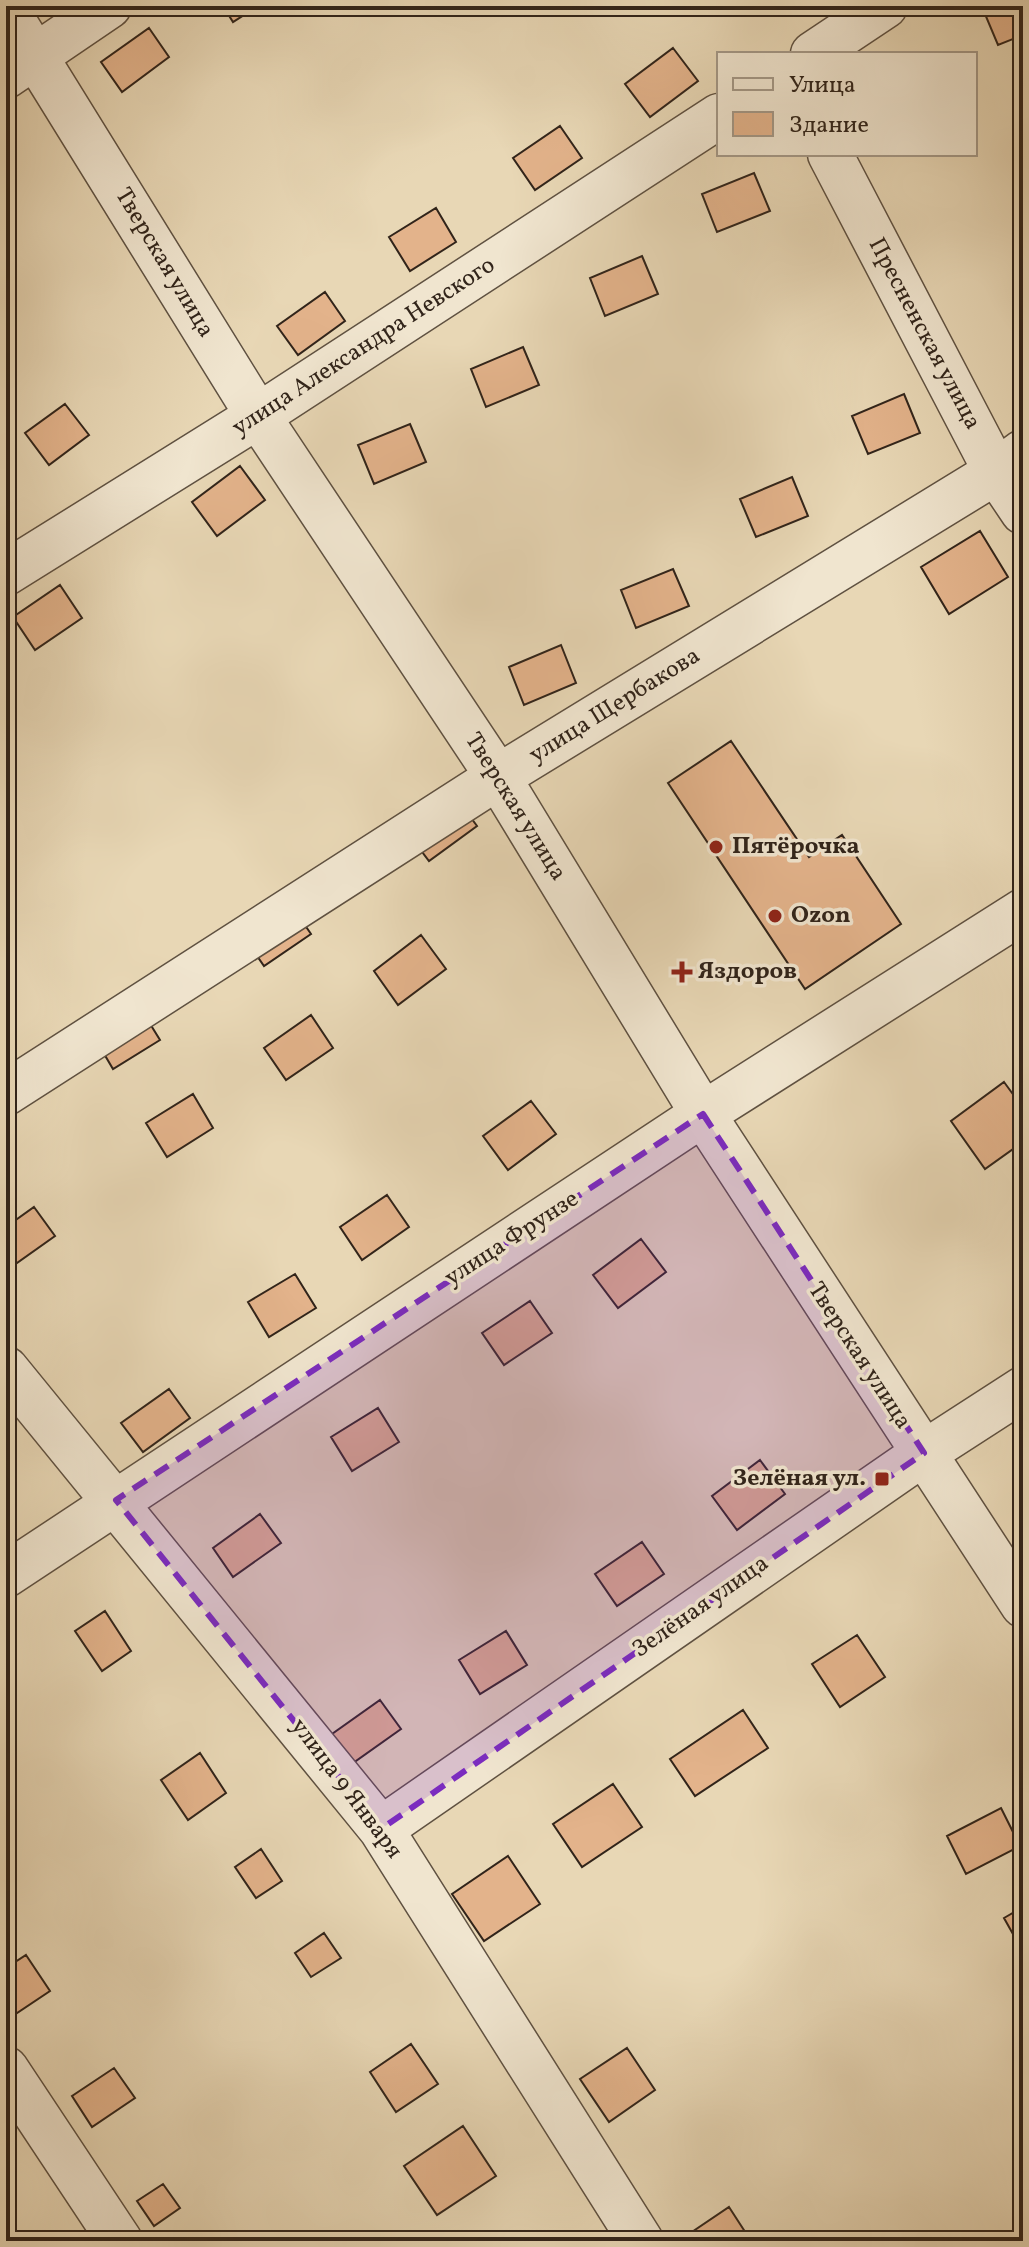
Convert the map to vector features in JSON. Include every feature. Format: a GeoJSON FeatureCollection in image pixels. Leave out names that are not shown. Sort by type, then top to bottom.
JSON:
{"type":"FeatureCollection","features":[{"type":"Feature","properties":{"kind":"street"},"geometry":{"type":"LineString","coordinates":[[21,65],[109,6]]}},
{"type":"Feature","properties":{"kind":"street"},"geometry":{"type":"LineString","coordinates":[[816,52],[885,6]]}},
{"type":"Feature","properties":{"kind":"street","name":"Тверская улица"},"geometry":{"type":"LineString","coordinates":[[6,9],[21,65],[498,777],[703,1114],[1023,1605]]}},
{"type":"Feature","properties":{"kind":"street","name":"улица Александра Невского"},"geometry":{"type":"LineString","coordinates":[[6,573],[258,416],[717,117]]}},
{"type":"Feature","properties":{"kind":"street","name":"Пресненская улица"},"geometry":{"type":"LineString","coordinates":[[831,156],[1010,462],[1023,512]]}},
{"type":"Feature","properties":{"kind":"street","name":"улица Щербакова"},"geometry":{"type":"LineString","coordinates":[[6,1093],[498,777],[1010,462]]}},
{"type":"Feature","properties":{"kind":"street","name":"улица Фрунзе"},"geometry":{"type":"LineString","coordinates":[[6,1575],[703,1114],[1023,911]]}},
{"type":"Feature","properties":{"kind":"street","name":"улица 9 Января"},"geometry":{"type":"LineString","coordinates":[[6,1369],[116,1500],[381,1829],[641,2241]]}},
{"type":"Feature","properties":{"kind":"street","name":"Зелёная улица"},"geometry":{"type":"LineString","coordinates":[[381,1829],[924,1453],[1023,1389]]}},
{"type":"Feature","properties":{"kind":"street"},"geometry":{"type":"LineString","coordinates":[[6,2069],[120,2241]]}},
{"type":"Feature","properties":{"kind":"highlighted area"},"geometry":{"type":"Polygon","coordinates":[[[703,1114],[924,1453],[381,1829],[116,1500],[703,1114]]]}},
{"type":"Feature","properties":{"kind":"building"},"geometry":{"type":"Polygon","coordinates":[[[223,6],[258,6],[233,22],[223,6]]]}},
{"type":"Feature","properties":{"kind":"building"},"geometry":{"type":"Polygon","coordinates":[[[1023,6],[1023,35],[998,45],[982,7],[1023,6]]]}},
{"type":"Feature","properties":{"kind":"building"},"geometry":{"type":"Polygon","coordinates":[[[149,28],[169,57],[122,92],[101,62],[149,28]]]}},
{"type":"Feature","properties":{"kind":"building"},"geometry":{"type":"Polygon","coordinates":[[[673,48],[698,81],[650,117],[625,84],[673,48]]]}},
{"type":"Feature","properties":{"kind":"building"},"geometry":{"type":"Polygon","coordinates":[[[560,126],[582,158],[535,190],[513,158],[560,126]]]}},
{"type":"Feature","properties":{"kind":"building"},"geometry":{"type":"Polygon","coordinates":[[[754,173],[770,211],[717,232],[702,194],[754,173]]]}},
{"type":"Feature","properties":{"kind":"building"},"geometry":{"type":"Polygon","coordinates":[[[436,208],[456,242],[410,271],[389,237],[436,208]]]}},
{"type":"Feature","properties":{"kind":"building"},"geometry":{"type":"Polygon","coordinates":[[[642,256],[658,294],[605,316],[590,278],[642,256]]]}},
{"type":"Feature","properties":{"kind":"building"},"geometry":{"type":"Polygon","coordinates":[[[325,292],[345,321],[298,355],[277,326],[325,292]]]}},
{"type":"Feature","properties":{"kind":"building"},"geometry":{"type":"Polygon","coordinates":[[[523,347],[539,385],[486,407],[471,369],[523,347]]]}},
{"type":"Feature","properties":{"kind":"building"},"geometry":{"type":"Polygon","coordinates":[[[904,394],[920,433],[868,454],[852,416],[904,394]]]}},
{"type":"Feature","properties":{"kind":"building"},"geometry":{"type":"Polygon","coordinates":[[[65,404],[89,435],[49,465],[25,433],[65,404]]]}},
{"type":"Feature","properties":{"kind":"building"},"geometry":{"type":"Polygon","coordinates":[[[410,424],[426,462],[374,484],[358,445],[410,424]]]}},
{"type":"Feature","properties":{"kind":"building"},"geometry":{"type":"Polygon","coordinates":[[[240,466],[265,500],[217,536],[192,502],[240,466]]]}},
{"type":"Feature","properties":{"kind":"building"},"geometry":{"type":"Polygon","coordinates":[[[792,477],[808,516],[756,537],[740,499],[792,477]]]}},
{"type":"Feature","properties":{"kind":"building"},"geometry":{"type":"Polygon","coordinates":[[[980,531],[1008,577],[949,614],[921,567],[980,531]]]}},
{"type":"Feature","properties":{"kind":"building"},"geometry":{"type":"Polygon","coordinates":[[[673,569],[689,606],[636,628],[621,590],[673,569]]]}},
{"type":"Feature","properties":{"kind":"building"},"geometry":{"type":"Polygon","coordinates":[[[60,585],[82,618],[35,650],[13,617],[60,585]]]}},
{"type":"Feature","properties":{"kind":"building"},"geometry":{"type":"Polygon","coordinates":[[[561,645],[576,683],[524,705],[509,667],[561,645]]]}},
{"type":"Feature","properties":{"kind":"building"},"geometry":{"type":"Polygon","coordinates":[[[731,741],[809,857],[842,835],[901,924],[805,989],[668,783],[731,741]]]}},
{"type":"Feature","properties":{"kind":"building"},"geometry":{"type":"Polygon","coordinates":[[[452,792],[477,826],[429,861],[404,828],[452,792]]]}},
{"type":"Feature","properties":{"kind":"building"},"geometry":{"type":"Polygon","coordinates":[[[289,902],[311,934],[264,966],[242,934],[289,902]]]}},
{"type":"Feature","properties":{"kind":"building"},"geometry":{"type":"Polygon","coordinates":[[[421,935],[446,969],[398,1005],[374,971],[421,935]]]}},
{"type":"Feature","properties":{"kind":"building"},"geometry":{"type":"Polygon","coordinates":[[[139,1006],[160,1040],[113,1069],[93,1035],[139,1006]]]}},
{"type":"Feature","properties":{"kind":"building"},"geometry":{"type":"Polygon","coordinates":[[[311,1015],[333,1048],[286,1080],[264,1048],[311,1015]]]}},
{"type":"Feature","properties":{"kind":"building"},"geometry":{"type":"Polygon","coordinates":[[[1004,1082],[1023,1108],[1023,1142],[985,1169],[951,1121],[1004,1082]]]}},
{"type":"Feature","properties":{"kind":"building"},"geometry":{"type":"Polygon","coordinates":[[[193,1094],[213,1128],[167,1157],[146,1123],[193,1094]]]}},
{"type":"Feature","properties":{"kind":"building"},"geometry":{"type":"Polygon","coordinates":[[[531,1101],[556,1134],[508,1170],[483,1136],[531,1101]]]}},
{"type":"Feature","properties":{"kind":"building"},"geometry":{"type":"Polygon","coordinates":[[[387,1195],[409,1227],[362,1260],[340,1227],[387,1195]]]}},
{"type":"Feature","properties":{"kind":"building"},"geometry":{"type":"Polygon","coordinates":[[[34,1207],[55,1236],[7,1270],[6,1227],[34,1207]]]}},
{"type":"Feature","properties":{"kind":"building"},"geometry":{"type":"Polygon","coordinates":[[[641,1239],[666,1272],[618,1308],[593,1275],[641,1239]]]}},
{"type":"Feature","properties":{"kind":"building"},"geometry":{"type":"Polygon","coordinates":[[[295,1274],[316,1308],[269,1337],[248,1302],[295,1274]]]}},
{"type":"Feature","properties":{"kind":"building"},"geometry":{"type":"Polygon","coordinates":[[[530,1301],[552,1333],[504,1365],[482,1333],[530,1301]]]}},
{"type":"Feature","properties":{"kind":"building"},"geometry":{"type":"Polygon","coordinates":[[[169,1389],[190,1418],[143,1452],[121,1423],[169,1389]]]}},
{"type":"Feature","properties":{"kind":"building"},"geometry":{"type":"Polygon","coordinates":[[[378,1408],[399,1442],[352,1471],[331,1437],[378,1408]]]}},
{"type":"Feature","properties":{"kind":"building"},"geometry":{"type":"Polygon","coordinates":[[[760,1460],[785,1494],[737,1530],[712,1496],[760,1460]]]}},
{"type":"Feature","properties":{"kind":"building"},"geometry":{"type":"Polygon","coordinates":[[[260,1514],[281,1543],[233,1577],[213,1548],[260,1514]]]}},
{"type":"Feature","properties":{"kind":"building"},"geometry":{"type":"Polygon","coordinates":[[[642,1542],[664,1574],[617,1606],[595,1574],[642,1542]]]}},
{"type":"Feature","properties":{"kind":"building"},"geometry":{"type":"Polygon","coordinates":[[[105,1611],[131,1651],[102,1671],[75,1631],[105,1611]]]}},
{"type":"Feature","properties":{"kind":"building"},"geometry":{"type":"Polygon","coordinates":[[[506,1631],[527,1665],[480,1694],[459,1660],[506,1631]]]}},
{"type":"Feature","properties":{"kind":"building"},"geometry":{"type":"Polygon","coordinates":[[[857,1635],[885,1677],[840,1707],[812,1664],[857,1635]]]}},
{"type":"Feature","properties":{"kind":"building"},"geometry":{"type":"Polygon","coordinates":[[[380,1700],[401,1729],[353,1763],[332,1734],[380,1700]]]}},
{"type":"Feature","properties":{"kind":"building"},"geometry":{"type":"Polygon","coordinates":[[[743,1710],[768,1748],[695,1796],[670,1759],[743,1710]]]}},
{"type":"Feature","properties":{"kind":"building"},"geometry":{"type":"Polygon","coordinates":[[[200,1753],[226,1793],[188,1820],[161,1780],[200,1753]]]}},
{"type":"Feature","properties":{"kind":"building"},"geometry":{"type":"Polygon","coordinates":[[[613,1784],[642,1827],[582,1867],[553,1824],[613,1784]]]}},
{"type":"Feature","properties":{"kind":"building"},"geometry":{"type":"Polygon","coordinates":[[[1001,1808],[1020,1846],[966,1874],[947,1836],[1001,1808]]]}},
{"type":"Feature","properties":{"kind":"building"},"geometry":{"type":"Polygon","coordinates":[[[261,1849],[282,1881],[256,1898],[235,1867],[261,1849]]]}},
{"type":"Feature","properties":{"kind":"building"},"geometry":{"type":"Polygon","coordinates":[[[508,1856],[540,1904],[484,1941],[452,1894],[508,1856]]]}},
{"type":"Feature","properties":{"kind":"building"},"geometry":{"type":"Polygon","coordinates":[[[1023,1907],[1023,1952],[1004,1918],[1023,1907]]]}},
{"type":"Feature","properties":{"kind":"building"},"geometry":{"type":"Polygon","coordinates":[[[324,1933],[341,1958],[311,1977],[295,1953],[324,1933]]]}},
{"type":"Feature","properties":{"kind":"building"},"geometry":{"type":"Polygon","coordinates":[[[26,1955],[50,1991],[11,2017],[6,2009],[6,1968],[26,1955]]]}},
{"type":"Feature","properties":{"kind":"building"},"geometry":{"type":"Polygon","coordinates":[[[411,2044],[438,2084],[396,2112],[370,2072],[411,2044]]]}},
{"type":"Feature","properties":{"kind":"building"},"geometry":{"type":"Polygon","coordinates":[[[627,2048],[655,2090],[609,2122],[580,2079],[627,2048]]]}},
{"type":"Feature","properties":{"kind":"building"},"geometry":{"type":"Polygon","coordinates":[[[114,2068],[135,2098],[92,2127],[72,2096],[114,2068]]]}},
{"type":"Feature","properties":{"kind":"building"},"geometry":{"type":"Polygon","coordinates":[[[463,2126],[496,2176],[437,2215],[404,2166],[463,2126]]]}},
{"type":"Feature","properties":{"kind":"building"},"geometry":{"type":"Polygon","coordinates":[[[163,2184],[180,2208],[154,2226],[137,2201],[163,2184]]]}},
{"type":"Feature","properties":{"kind":"building"},"geometry":{"type":"Polygon","coordinates":[[[729,2207],[751,2241],[685,2241],[683,2238],[729,2207]]]}},
{"type":"Feature","properties":{"kind":"place","name":"Пятёрочка"},"geometry":{"type":"Point","coordinates":[716,847]}},
{"type":"Feature","properties":{"kind":"place","name":"Ozon"},"geometry":{"type":"Point","coordinates":[775,916]}},
{"type":"Feature","properties":{"kind":"place","name":"Яздоров"},"geometry":{"type":"Point","coordinates":[682,972]}},
{"type":"Feature","properties":{"kind":"place","name":"Зелёная ул."},"geometry":{"type":"Point","coordinates":[882,1479]}}]}
